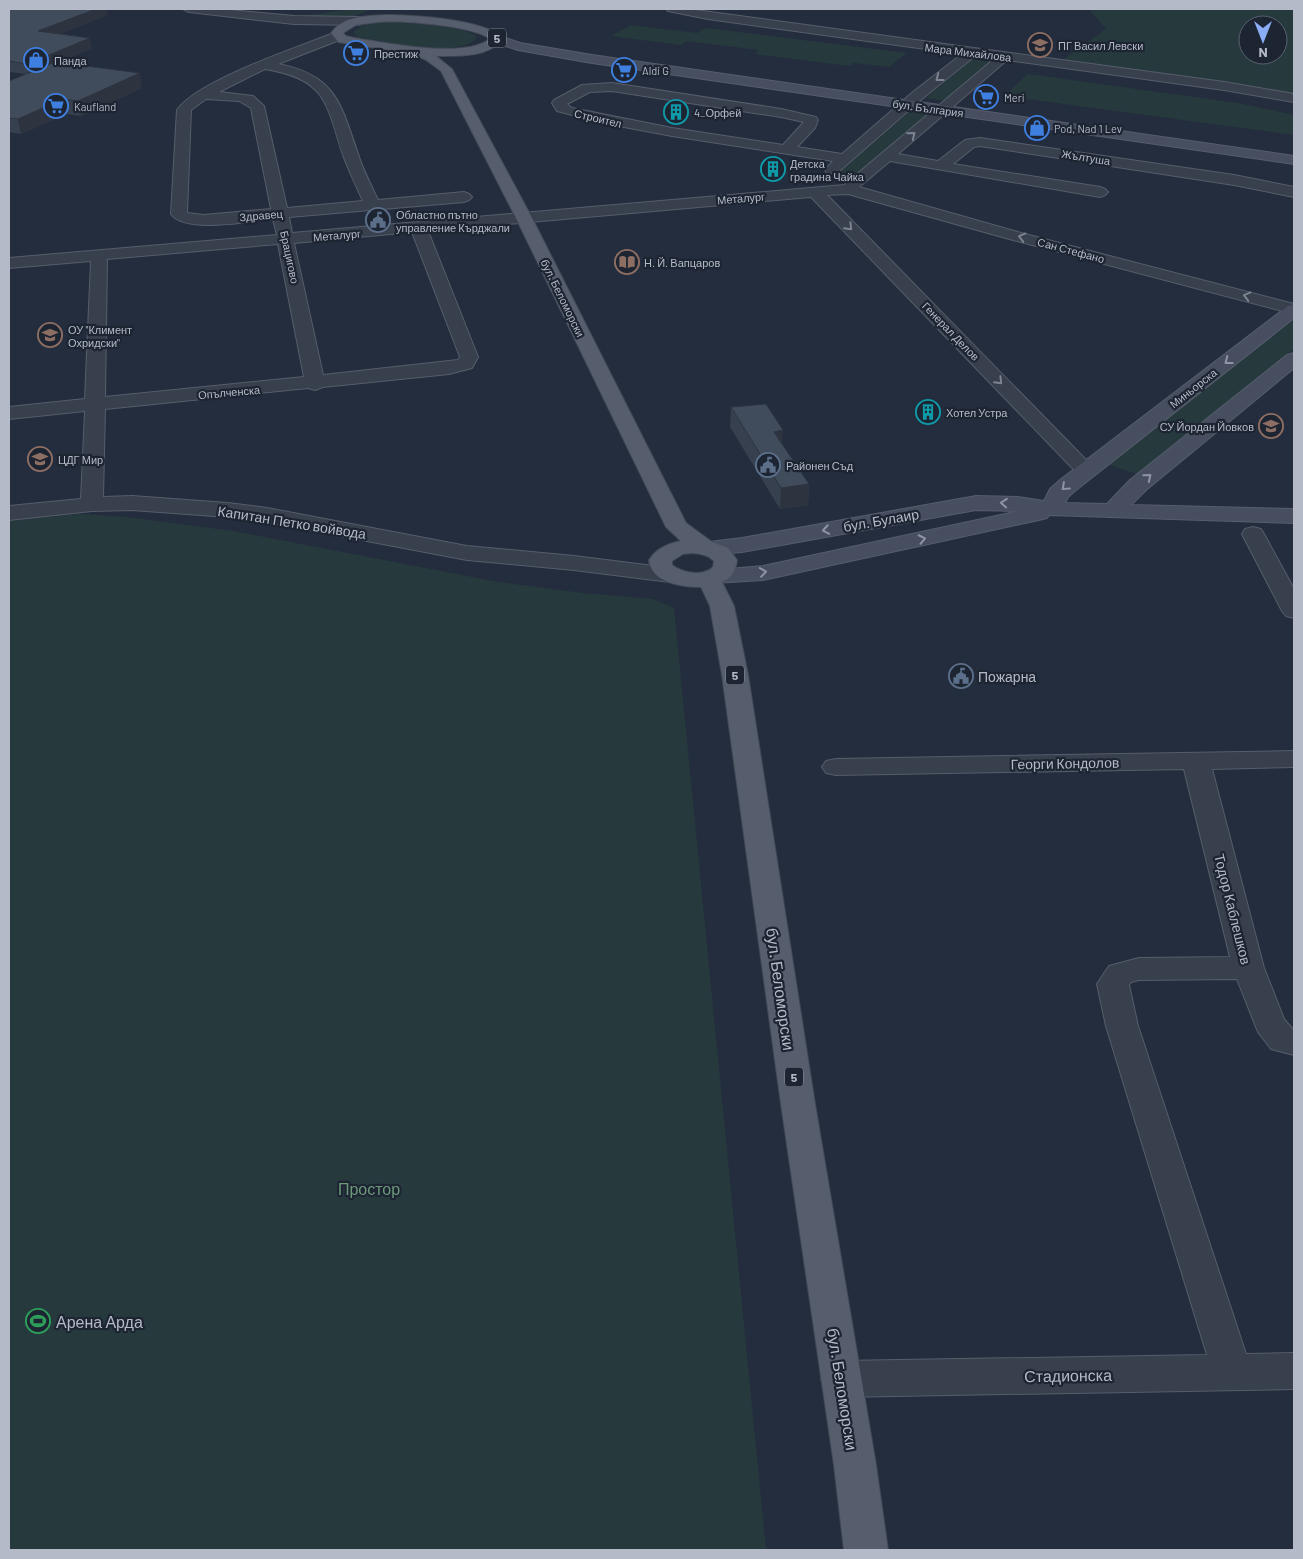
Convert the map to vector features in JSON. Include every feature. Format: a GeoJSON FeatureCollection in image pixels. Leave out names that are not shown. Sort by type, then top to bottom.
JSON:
{"type":"FeatureCollection","features":[{"type":"Feature","properties":{"kind":"main road","name":"5"},"geometry":{"type":"LineString","coordinates":[[363,21],[391,18],[413,19],[478,29],[493,34],[497,39],[490,46],[469,51],[417,51],[350,41],[338,35],[343,27],[377,15],[385,9]]}},
{"type":"Feature","properties":{"kind":"main road","name":"5"},"geometry":{"type":"LineString","coordinates":[[398,9],[413,19]]}},
{"type":"Feature","properties":{"kind":"main road","name":"бул. България"},"geometry":{"type":"LineString","coordinates":[[497,39],[523,47],[592,59],[1294,160]]}},
{"type":"Feature","properties":{"kind":"main road","name":"бул. Беломорски"},"geometry":{"type":"LineString","coordinates":[[417,51],[427,55],[446,69],[524,218],[677,527],[709,562],[722,606],[735,675],[855,1465],[866,1550]]}},
{"type":"Feature","properties":{"kind":"main road","name":"5"},"geometry":{"type":"LineString","coordinates":[[446,69],[452,60],[469,51]]}},
{"type":"Feature","properties":{"kind":"main road","name":"бул. България"},"geometry":{"type":"LineString","coordinates":[[469,51],[592,59]]}},
{"type":"Feature","properties":{"kind":"main road","name":"Миньорска"},"geometry":{"type":"LineString","coordinates":[[1052,509],[1058,494],[1294,309]]}},
{"type":"Feature","properties":{"kind":"main road"},"geometry":{"type":"LineString","coordinates":[[1112,511],[1138,485],[1294,359]]}},
{"type":"Feature","properties":{"kind":"main road","name":"бул. Булаир"},"geometry":{"type":"LineString","coordinates":[[709,562],[742,545],[976,503],[1018,504],[1052,509],[1294,516]]}},
{"type":"Feature","properties":{"kind":"main road","name":"бул. Булаир"},"geometry":{"type":"LineString","coordinates":[[709,562],[763,573],[997,523],[1052,509]]}},
{"type":"Feature","properties":{"kind":"main road"},"geometry":{"type":"LineString","coordinates":[[667,561],[677,527]]}},
{"type":"Feature","properties":{"kind":"main road"},"geometry":{"type":"LineString","coordinates":[[681,547],[709,562],[691,580],[667,561],[681,547]]}},
{"type":"Feature","properties":{"kind":"street"},"geometry":{"type":"LineString","coordinates":[[189,9],[294,20],[363,21]]}},
{"type":"Feature","properties":{"kind":"street","name":"Мара Михайлова"},"geometry":{"type":"LineString","coordinates":[[672,9],[708,16],[1224,86],[1294,98]]}},
{"type":"Feature","properties":{"kind":"street"},"geometry":{"type":"LineString","coordinates":[[294,20],[320,26],[338,35]]}},
{"type":"Feature","properties":{"kind":"street"},"geometry":{"type":"LineString","coordinates":[[199,97],[264,65],[318,45],[338,35]]}},
{"type":"Feature","properties":{"kind":"street"},"geometry":{"type":"LineString","coordinates":[[318,45],[350,41]]}},
{"type":"Feature","properties":{"kind":"street"},"geometry":{"type":"LineString","coordinates":[[815,192],[818,184],[846,159],[972,52]]}},
{"type":"Feature","properties":{"kind":"street"},"geometry":{"type":"LineString","coordinates":[[848,189],[942,110],[953,98],[1005,56]]}},
{"type":"Feature","properties":{"kind":"street"},"geometry":{"type":"LineString","coordinates":[[264,65],[282,68],[306,76],[316,82],[323,90],[337,113],[352,157],[373,205]]}},
{"type":"Feature","properties":{"kind":"street","name":"Строител"},"geometry":{"type":"LineString","coordinates":[[786,150],[810,125],[810,120],[781,113],[612,87],[587,88],[560,104],[568,112],[639,127],[786,150],[846,159]]}},
{"type":"Feature","properties":{"kind":"street","name":"Брацигово"},"geometry":{"type":"LineString","coordinates":[[199,97],[239,97],[248,99],[258,106],[287,239],[315,384]]}},
{"type":"Feature","properties":{"kind":"street","name":"Здравец"},"geometry":{"type":"LineString","coordinates":[[199,97],[184,110],[179,214],[184,218],[204,220],[464,197]]}},
{"type":"Feature","properties":{"kind":"street","name":"Жълтуша"},"geometry":{"type":"LineString","coordinates":[[941,166],[970,143],[980,142],[1234,180],[1294,192]]}},
{"type":"Feature","properties":{"kind":"street"},"geometry":{"type":"LineString","coordinates":[[885,156],[1100,192]]}},
{"type":"Feature","properties":{"kind":"street","name":"Металург"},"geometry":{"type":"LineString","coordinates":[[9,263],[848,189]]}},
{"type":"Feature","properties":{"kind":"street","name":"Сан Стефано"},"geometry":{"type":"LineString","coordinates":[[848,189],[1019,237],[1294,309]]}},
{"type":"Feature","properties":{"kind":"street","name":"Генерал Делов"},"geometry":{"type":"LineString","coordinates":[[815,192],[1086,471]]}},
{"type":"Feature","properties":{"kind":"street","name":"Опълченска"},"geometry":{"type":"LineString","coordinates":[[9,414],[315,384],[449,368],[465,364],[469,357],[418,227]]}},
{"type":"Feature","properties":{"kind":"street"},"geometry":{"type":"LineString","coordinates":[[92,504],[100,256]]}},
{"type":"Feature","properties":{"kind":"street","name":"Капитан Петко войвода"},"geometry":{"type":"LineString","coordinates":[[9,513],[92,504],[163,504],[248,512],[466,553],[574,563],[667,561]]}},
{"type":"Feature","properties":{"kind":"street"},"geometry":{"type":"LineString","coordinates":[[1253,534],[1294,611]]}},
{"type":"Feature","properties":{"kind":"street","name":"Георги Кондолов"},"geometry":{"type":"LineString","coordinates":[[836,767],[1294,759]]}},
{"type":"Feature","properties":{"kind":"street","name":"Тодор Каблешков"},"geometry":{"type":"LineString","coordinates":[[1196,761],[1248,968],[1270,1024],[1283,1040],[1294,1043]]}},
{"type":"Feature","properties":{"kind":"street"},"geometry":{"type":"LineString","coordinates":[[1232,1372],[1122,1026],[1112,984],[1120,974],[1139,969],[1248,968]]}},
{"type":"Feature","properties":{"kind":"street","name":"Стадионска"},"geometry":{"type":"LineString","coordinates":[[841,1379],[1294,1371]]}},
{"type":"Feature","properties":{"kind":"green space"},"geometry":{"type":"Polygon","coordinates":[[[350,9],[370,9],[357,15],[332,19],[310,15],[350,9]]]}},
{"type":"Feature","properties":{"kind":"green space"},"geometry":{"type":"Polygon","coordinates":[[[1089,9],[1294,9],[1294,97],[1064,59],[1106,29],[1089,9]]]}},
{"type":"Feature","properties":{"kind":"green space"},"geometry":{"type":"Polygon","coordinates":[[[381,22],[416,23],[447,27],[471,33],[477,37],[469,44],[441,48],[390,43],[356,36],[353,32],[363,26],[381,22]]]}},
{"type":"Feature","properties":{"kind":"green space"},"geometry":{"type":"Polygon","coordinates":[[[631,25],[697,33],[706,28],[907,53],[889,67],[854,63],[849,66],[754,54],[759,50],[687,41],[680,45],[611,36],[631,25]]]}},
{"type":"Feature","properties":{"kind":"green space"},"geometry":{"type":"Polygon","coordinates":[[[979,54],[998,57],[947,101],[926,98],[979,54]]]}},
{"type":"Feature","properties":{"kind":"green space"},"geometry":{"type":"Polygon","coordinates":[[[1028,74],[1238,103],[1294,115],[1294,135],[1004,96],[1028,74]]]}},
{"type":"Feature","properties":{"kind":"green space"},"geometry":{"type":"Polygon","coordinates":[[[914,108],[933,111],[859,175],[839,172],[914,108]]]}},
{"type":"Feature","properties":{"kind":"green space"},"geometry":{"type":"Polygon","coordinates":[[[1294,320],[1294,349],[1137,474],[1107,464],[1294,320]]]}},
{"type":"Feature","properties":{"kind":"green space","name":"Простор"},"geometry":{"type":"Polygon","coordinates":[[[79,514],[126,517],[233,531],[498,582],[583,593],[653,599],[674,608],[766,1550],[9,1550],[9,521],[79,514]]]}},
{"type":"Feature","properties":{"kind":"building"},"geometry":{"type":"Polygon","coordinates":[[[9,9],[96,9],[38,31],[90,38],[27,64],[9,61],[9,9]]]}},
{"type":"Feature","properties":{"kind":"building"},"geometry":{"type":"Polygon","coordinates":[[[55,62],[140,73],[78,101],[63,99],[18,119],[9,118],[9,81],[55,62]]]}},
{"type":"Feature","properties":{"kind":"building"},"geometry":{"type":"Polygon","coordinates":[[[766,404],[783,430],[774,432],[809,484],[781,488],[731,407],[766,404]]]}},
{"type":"Feature","properties":{"kind":"place","name":"ПГ Васил Левски"},"geometry":{"type":"Point","coordinates":[1040,45]}},
{"type":"Feature","properties":{"kind":"place","name":"Престиж"},"geometry":{"type":"Point","coordinates":[356,53]}},
{"type":"Feature","properties":{"kind":"place","name":"Панда"},"geometry":{"type":"Point","coordinates":[36,60]}},
{"type":"Feature","properties":{"kind":"place","name":"Aldi G"},"geometry":{"type":"Point","coordinates":[624,70]}},
{"type":"Feature","properties":{"kind":"place","name":"Meri"},"geometry":{"type":"Point","coordinates":[986,97]}},
{"type":"Feature","properties":{"kind":"place","name":"Kaufland"},"geometry":{"type":"Point","coordinates":[56,106]}},
{"type":"Feature","properties":{"kind":"place","name":"4_Орфей"},"geometry":{"type":"Point","coordinates":[676,112]}},
{"type":"Feature","properties":{"kind":"place","name":"Pod, Nad 1 Lev"},"geometry":{"type":"Point","coordinates":[1037,128]}},
{"type":"Feature","properties":{"kind":"place","name":"Детска градина Чайка"},"geometry":{"type":"Point","coordinates":[773,169]}},
{"type":"Feature","properties":{"kind":"place","name":"Областно пътно управление Кърджали"},"geometry":{"type":"Point","coordinates":[378,220]}},
{"type":"Feature","properties":{"kind":"place","name":"Н. Й. Вапцаров"},"geometry":{"type":"Point","coordinates":[627,262]}},
{"type":"Feature","properties":{"kind":"place","name":"ОУ \"Климент Охридски\""},"geometry":{"type":"Point","coordinates":[50,335]}},
{"type":"Feature","properties":{"kind":"place","name":"Хотел Устра"},"geometry":{"type":"Point","coordinates":[928,412]}},
{"type":"Feature","properties":{"kind":"place","name":"СУ Йордан Йовков"},"geometry":{"type":"Point","coordinates":[1271,426]}},
{"type":"Feature","properties":{"kind":"place","name":"ЦДГ Мир"},"geometry":{"type":"Point","coordinates":[40,459]}},
{"type":"Feature","properties":{"kind":"place","name":"Районен Съд"},"geometry":{"type":"Point","coordinates":[768,465]}},
{"type":"Feature","properties":{"kind":"place","name":"Пожарна"},"geometry":{"type":"Point","coordinates":[961,676]}},
{"type":"Feature","properties":{"kind":"place","name":"Арена Арда"},"geometry":{"type":"Point","coordinates":[38,1321]}}]}
